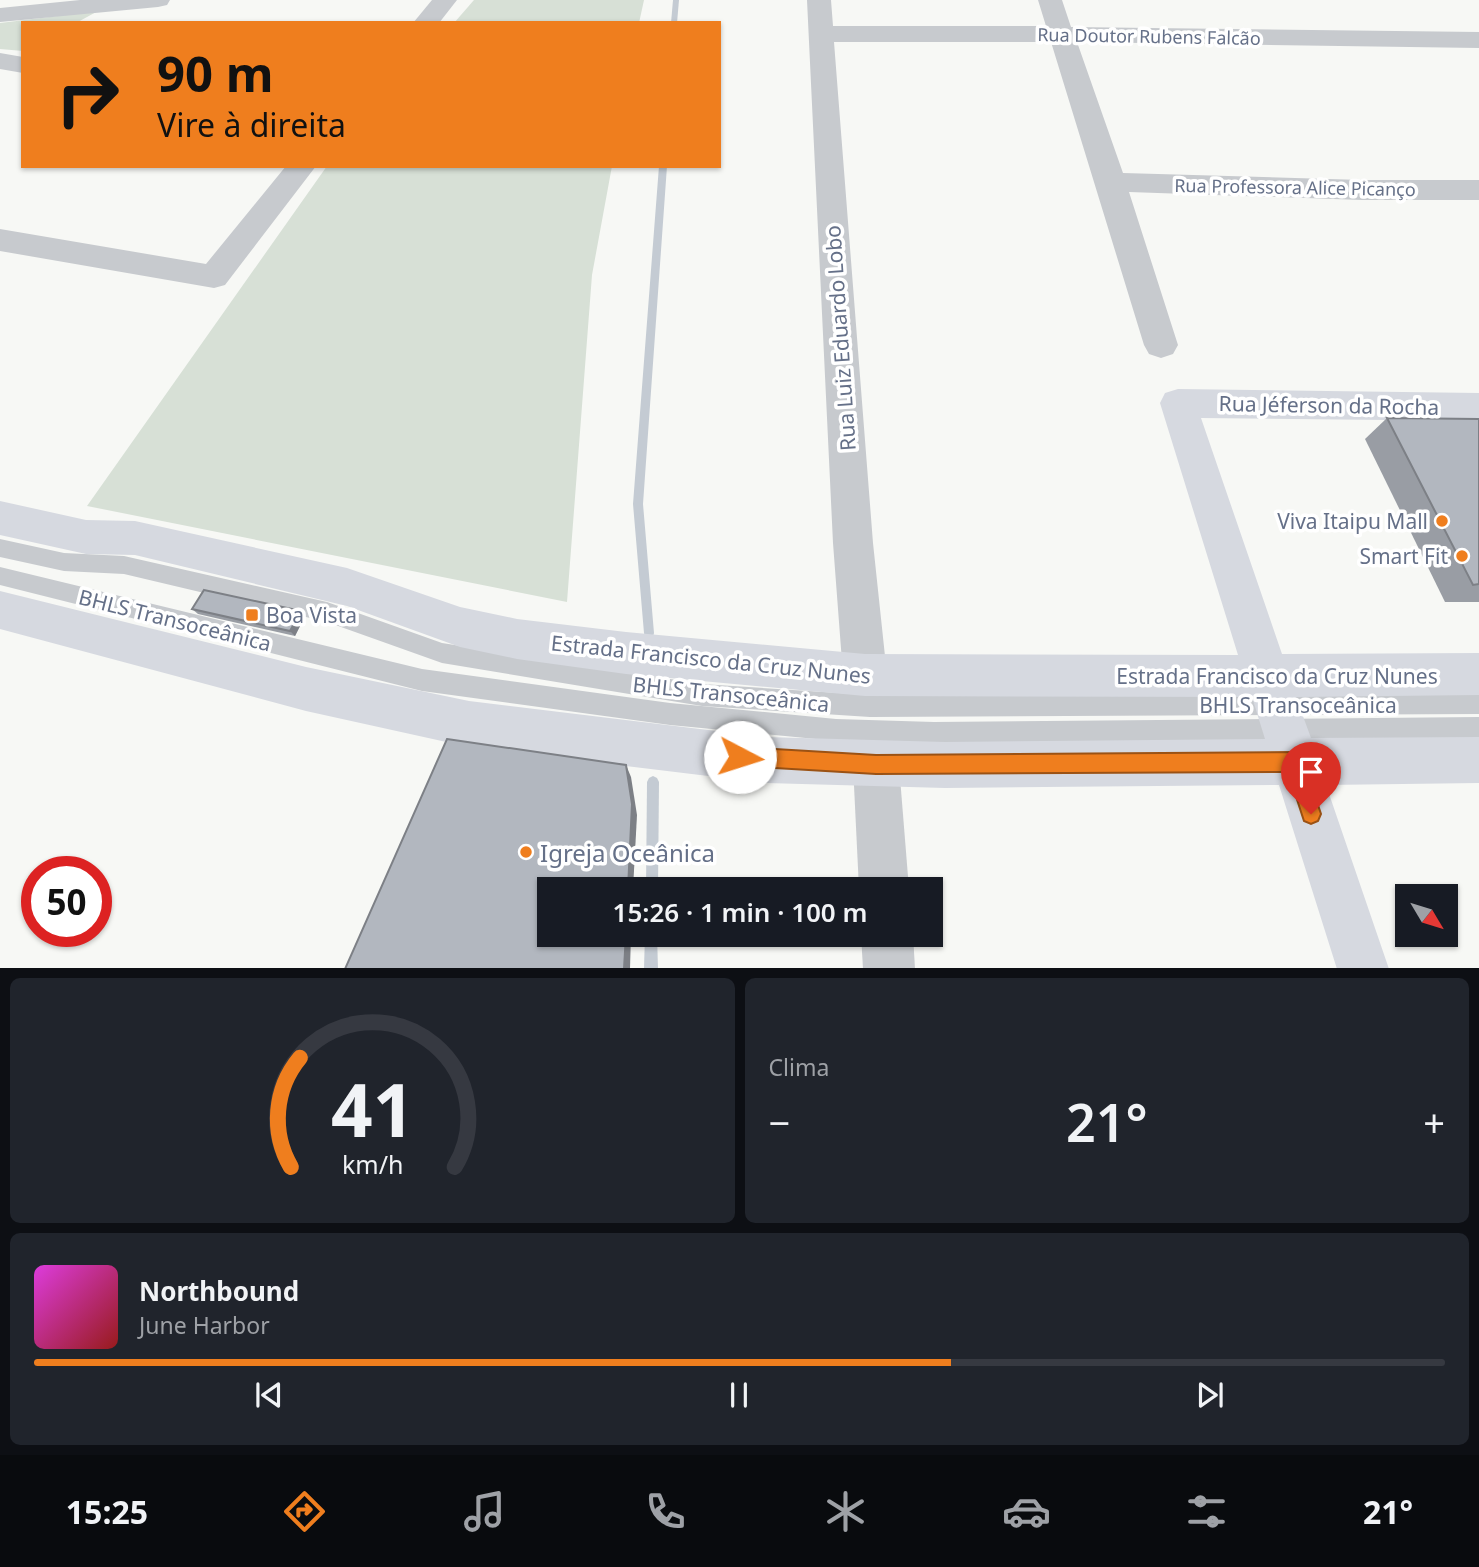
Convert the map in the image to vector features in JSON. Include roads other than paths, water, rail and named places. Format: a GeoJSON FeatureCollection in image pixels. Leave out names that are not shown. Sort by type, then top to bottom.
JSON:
{"type":"FeatureCollection","features":[{"type":"Feature","properties":{"kind":"main road","name":"Rua Jéferson da Rocha"},"geometry":{"type":"LineString","coordinates":[[1280,718],[1178,402],[1479,407]]}},
{"type":"Feature","properties":{"kind":"main road","name":"Estrada Francisco da Cruz Nunes"},"geometry":{"type":"LineString","coordinates":[[0,518],[86,537],[135,538],[334,584],[381,597],[460,627],[517,639],[652,656],[1280,718],[1479,760]]}},
{"type":"Feature","properties":{"kind":"main road","name":"Estrada Francisco da Cruz Nunes"},"geometry":{"type":"LineString","coordinates":[[0,610],[306,689],[469,724],[766,760],[876,765],[1280,718],[1479,674]]}},
{"type":"Feature","properties":{"kind":"main road"},"geometry":{"type":"LineString","coordinates":[[1280,718],[1363,968]]}},
{"type":"Feature","properties":{"kind":"street"},"geometry":{"type":"LineString","coordinates":[[0,15],[158,0]]}},
{"type":"Feature","properties":{"kind":"street"},"geometry":{"type":"LineString","coordinates":[[427,21],[445,0]]}},
{"type":"Feature","properties":{"kind":"street","name":"Rua Luiz Eduardo Lobo"},"geometry":{"type":"LineString","coordinates":[[819,0],[853,543],[865,675]]}},
{"type":"Feature","properties":{"kind":"street"},"geometry":{"type":"LineString","coordinates":[[1050,0],[1111,182],[1161,345]]}},
{"type":"Feature","properties":{"kind":"street","name":"Rua Doutor Rubens Falcão"},"geometry":{"type":"LineString","coordinates":[[820,34],[1062,34],[1479,40]]}},
{"type":"Feature","properties":{"kind":"street"},"geometry":{"type":"LineString","coordinates":[[0,61],[21,65]]}},
{"type":"Feature","properties":{"kind":"street"},"geometry":{"type":"LineString","coordinates":[[0,240],[214,277],[300,168]]}},
{"type":"Feature","properties":{"kind":"street","name":"Rua Professora Alice Picanço"},"geometry":{"type":"LineString","coordinates":[[1111,182],[1362,190],[1479,190]]}},
{"type":"Feature","properties":{"kind":"street"},"geometry":{"type":"LineString","coordinates":[[876,765],[883,877]]}},
{"type":"Feature","properties":{"kind":"street"},"geometry":{"type":"LineString","coordinates":[[888,947],[889,968]]}},
{"type":"Feature","properties":{"kind":"lane","name":"BHLS Transoceânica"},"geometry":{"type":"LineString","coordinates":[[0,548],[64,562],[124,565],[327,612],[442,653],[514,667],[702,695],[870,706],[1280,718],[1479,728]]}},
{"type":"Feature","properties":{"kind":"lane","name":"BHLS Transoceânica"},"geometry":{"type":"LineString","coordinates":[[0,576],[422,680],[670,715],[836,730],[922,733],[1280,718],[1479,703]]}},
{"type":"Feature","properties":{"kind":"waterway"},"geometry":{"type":"LineString","coordinates":[[674,21],[676,0]]}},
{"type":"Feature","properties":{"kind":"waterway"},"geometry":{"type":"LineString","coordinates":[[649,633],[638,504],[663,168]]}},
{"type":"Feature","properties":{"kind":"waterway"},"geometry":{"type":"LineString","coordinates":[[652,877],[653,782]]}},
{"type":"Feature","properties":{"kind":"waterway"},"geometry":{"type":"LineString","coordinates":[[651,947],[651,968]]}},
{"type":"Feature","properties":{"kind":"place","name":"Viva Itaipu Mall"},"geometry":{"type":"Point","coordinates":[1442,521]}},
{"type":"Feature","properties":{"kind":"place","name":"Smart Fit"},"geometry":{"type":"Point","coordinates":[1462,556]}},
{"type":"Feature","properties":{"kind":"place","name":"Boa Vista"},"geometry":{"type":"Point","coordinates":[252,615]}},
{"type":"Feature","properties":{"kind":"place","name":"Igreja Oceânica"},"geometry":{"type":"Point","coordinates":[526,852]}}]}
